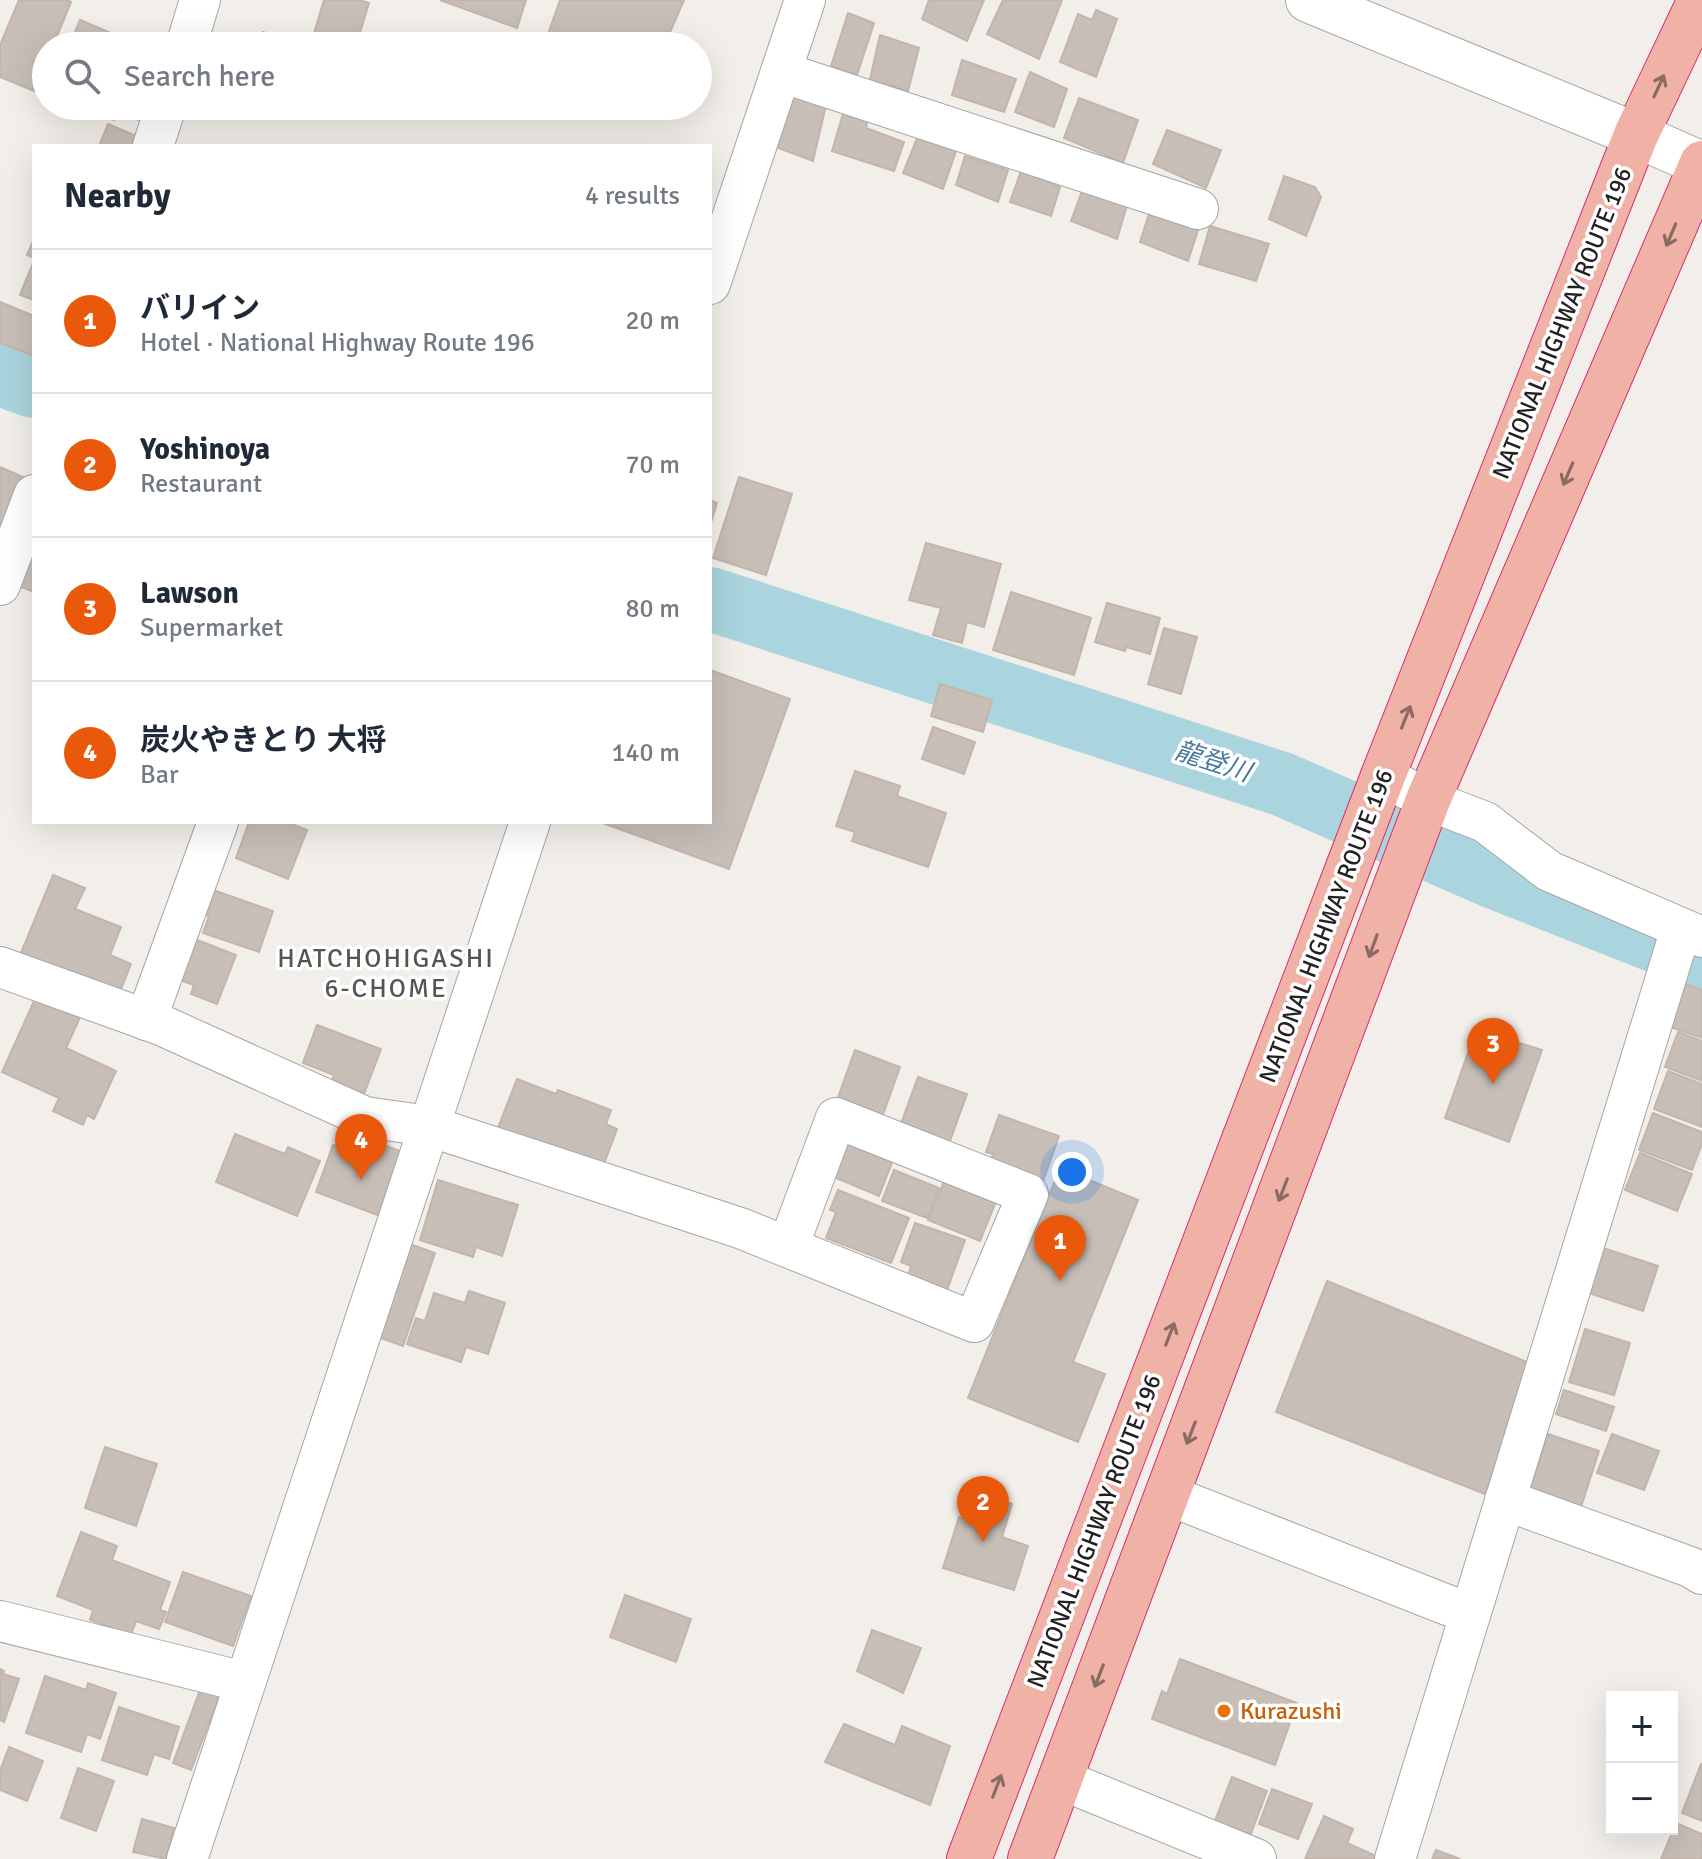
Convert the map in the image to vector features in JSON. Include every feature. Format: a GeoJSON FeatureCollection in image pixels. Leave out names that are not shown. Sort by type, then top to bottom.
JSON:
{"type":"FeatureCollection","features":[{"type":"Feature","properties":{"kind":"highway","name":"NATIONAL HIGHWAY ROUTE 196"},"geometry":{"type":"LineString","coordinates":[[969,1859],[1380,783],[1636,135],[1700,0]]}},
{"type":"Feature","properties":{"kind":"highway","name":"NATIONAL HIGHWAY ROUTE 196"},"geometry":{"type":"LineString","coordinates":[[1030,1859],[1425,806],[1702,164]]}},
{"type":"Feature","properties":{"kind":"street"},"geometry":{"type":"LineString","coordinates":[[190,32],[200,0]]}},
{"type":"Feature","properties":{"kind":"street"},"geometry":{"type":"LineString","coordinates":[[712,278],[805,0]]}},
{"type":"Feature","properties":{"kind":"street"},"geometry":{"type":"LineString","coordinates":[[1308,0],[1702,164]]}},
{"type":"Feature","properties":{"kind":"street"},"geometry":{"type":"LineString","coordinates":[[781,72],[1198,209]]}},
{"type":"Feature","properties":{"kind":"street"},"geometry":{"type":"LineString","coordinates":[[154,144],[161,120]]}},
{"type":"Feature","properties":{"kind":"street"},"geometry":{"type":"LineString","coordinates":[[0,585],[32,500]]}},
{"type":"Feature","properties":{"kind":"street"},"geometry":{"type":"LineString","coordinates":[[1380,783],[1425,806],[1485,822],[1549,871],[1692,933],[1505,1500],[1395,1859]]}},
{"type":"Feature","properties":{"kind":"street"},"geometry":{"type":"LineString","coordinates":[[146,1020],[217,824]]}},
{"type":"Feature","properties":{"kind":"street"},"geometry":{"type":"LineString","coordinates":[[187,1859],[529,824]]}},
{"type":"Feature","properties":{"kind":"street"},"geometry":{"type":"LineString","coordinates":[[0,967],[146,1020],[365,1117],[429,1126],[725,1223],[974,1322],[1028,1194],[836,1118],[788,1247]]}},
{"type":"Feature","properties":{"kind":"street"},"geometry":{"type":"LineString","coordinates":[[1168,1495],[1470,1614]]}},
{"type":"Feature","properties":{"kind":"street"},"geometry":{"type":"LineString","coordinates":[[1505,1500],[1702,1574]]}},
{"type":"Feature","properties":{"kind":"street"},"geometry":{"type":"LineString","coordinates":[[0,1621],[244,1682]]}},
{"type":"Feature","properties":{"kind":"street"},"geometry":{"type":"LineString","coordinates":[[1060,1779],[1256,1859]]}},
{"type":"Feature","properties":{"kind":"building"},"geometry":{"type":"Polygon","coordinates":[[[19,0],[71,2],[59,32],[32,32],[32,90],[0,77],[0,45],[19,0]]]}},
{"type":"Feature","properties":{"kind":"building"},"geometry":{"type":"Polygon","coordinates":[[[324,0],[369,3],[360,32],[314,32],[324,0]]]}},
{"type":"Feature","properties":{"kind":"building"},"geometry":{"type":"Polygon","coordinates":[[[440,0],[526,0],[517,28],[440,0]]]}},
{"type":"Feature","properties":{"kind":"building"},"geometry":{"type":"Polygon","coordinates":[[[560,0],[684,0],[670,32],[549,32],[560,0]]]}},
{"type":"Feature","properties":{"kind":"building"},"geometry":{"type":"Polygon","coordinates":[[[929,0],[984,0],[967,41],[922,19],[929,0]]]}},
{"type":"Feature","properties":{"kind":"building"},"geometry":{"type":"Polygon","coordinates":[[[1003,0],[1062,0],[1039,59],[987,34],[1003,0]]]}},
{"type":"Feature","properties":{"kind":"building"},"geometry":{"type":"Polygon","coordinates":[[[1096,10],[1117,19],[1096,77],[1060,62],[1078,14],[1092,20],[1096,10]]]}},
{"type":"Feature","properties":{"kind":"building"},"geometry":{"type":"Polygon","coordinates":[[[848,13],[874,23],[857,75],[831,66],[848,13]]]}},
{"type":"Feature","properties":{"kind":"building"},"geometry":{"type":"Polygon","coordinates":[[[80,20],[109,32],[75,32],[80,20]]]}},
{"type":"Feature","properties":{"kind":"building"},"geometry":{"type":"Polygon","coordinates":[[[880,35],[919,48],[908,91],[870,79],[880,35]]]}},
{"type":"Feature","properties":{"kind":"building"},"geometry":{"type":"Polygon","coordinates":[[[962,60],[1016,79],[1004,112],[952,95],[962,60]]]}},
{"type":"Feature","properties":{"kind":"building"},"geometry":{"type":"Polygon","coordinates":[[[1030,72],[1067,89],[1054,127],[1015,112],[1030,72]]]}},
{"type":"Feature","properties":{"kind":"building"},"geometry":{"type":"Polygon","coordinates":[[[789,87],[827,101],[813,161],[770,145],[789,87]]]}},
{"type":"Feature","properties":{"kind":"building"},"geometry":{"type":"Polygon","coordinates":[[[1079,98],[1138,120],[1123,163],[1064,138],[1079,98]]]}},
{"type":"Feature","properties":{"kind":"building"},"geometry":{"type":"Polygon","coordinates":[[[844,110],[868,117],[866,128],[904,142],[894,171],[832,151],[844,110]]]}},
{"type":"Feature","properties":{"kind":"building"},"geometry":{"type":"Polygon","coordinates":[[[108,124],[141,138],[139,144],[100,144],[108,124]]]}},
{"type":"Feature","properties":{"kind":"building"},"geometry":{"type":"Polygon","coordinates":[[[1167,130],[1221,150],[1206,188],[1153,164],[1167,130]]]}},
{"type":"Feature","properties":{"kind":"building"},"geometry":{"type":"Polygon","coordinates":[[[918,136],[956,151],[943,189],[903,173],[918,136]]]}},
{"type":"Feature","properties":{"kind":"building"},"geometry":{"type":"Polygon","coordinates":[[[965,156],[1008,170],[998,202],[956,185],[965,156]]]}},
{"type":"Feature","properties":{"kind":"building"},"geometry":{"type":"Polygon","coordinates":[[[1021,171],[1060,187],[1051,216],[1010,202],[1021,171]]]}},
{"type":"Feature","properties":{"kind":"building"},"geometry":{"type":"Polygon","coordinates":[[[1284,176],[1315,187],[1321,197],[1306,236],[1269,219],[1284,176]]]}},
{"type":"Feature","properties":{"kind":"building"},"geometry":{"type":"Polygon","coordinates":[[[1084,186],[1128,202],[1117,239],[1071,221],[1084,186]]]}},
{"type":"Feature","properties":{"kind":"building"},"geometry":{"type":"Polygon","coordinates":[[[1151,208],[1200,224],[1188,261],[1140,242],[1151,208]]]}},
{"type":"Feature","properties":{"kind":"building"},"geometry":{"type":"Polygon","coordinates":[[[1210,226],[1269,244],[1256,281],[1199,264],[1210,226]]]}},
{"type":"Feature","properties":{"kind":"building"},"geometry":{"type":"Polygon","coordinates":[[[32,265],[32,299],[20,295],[32,265]]]}},
{"type":"Feature","properties":{"kind":"building"},"geometry":{"type":"Polygon","coordinates":[[[0,302],[32,315],[32,355],[0,343],[0,302]]]}},
{"type":"Feature","properties":{"kind":"building"},"geometry":{"type":"Polygon","coordinates":[[[0,467],[23,477],[10,508],[0,558],[0,467]]]}},
{"type":"Feature","properties":{"kind":"building"},"geometry":{"type":"Polygon","coordinates":[[[739,477],[792,494],[766,575],[713,558],[739,477]]]}},
{"type":"Feature","properties":{"kind":"building"},"geometry":{"type":"Polygon","coordinates":[[[712,501],[717,503],[712,519],[712,501]]]}},
{"type":"Feature","properties":{"kind":"building"},"geometry":{"type":"Polygon","coordinates":[[[32,541],[32,591],[16,585],[32,541]]]}},
{"type":"Feature","properties":{"kind":"building"},"geometry":{"type":"Polygon","coordinates":[[[926,543],[1001,564],[984,627],[967,622],[962,643],[933,635],[941,608],[909,600],[926,543]]]}},
{"type":"Feature","properties":{"kind":"building"},"geometry":{"type":"Polygon","coordinates":[[[1011,592],[1091,618],[1074,675],[993,650],[1011,592]]]}},
{"type":"Feature","properties":{"kind":"building"},"geometry":{"type":"Polygon","coordinates":[[[1107,603],[1160,618],[1150,654],[1095,642],[1107,603]]]}},
{"type":"Feature","properties":{"kind":"building"},"geometry":{"type":"Polygon","coordinates":[[[1164,628],[1197,637],[1181,694],[1148,684],[1164,628]]]}},
{"type":"Feature","properties":{"kind":"building"},"geometry":{"type":"Polygon","coordinates":[[[712,671],[790,699],[729,869],[605,824],[712,824],[712,671]]]}},
{"type":"Feature","properties":{"kind":"building"},"geometry":{"type":"Polygon","coordinates":[[[940,684],[992,700],[983,732],[931,716],[940,684]]]}},
{"type":"Feature","properties":{"kind":"building"},"geometry":{"type":"Polygon","coordinates":[[[933,727],[975,742],[964,774],[922,759],[933,727]]]}},
{"type":"Feature","properties":{"kind":"building"},"geometry":{"type":"Polygon","coordinates":[[[855,771],[900,786],[897,796],[946,813],[928,867],[852,841],[855,832],[836,826],[855,771]]]}},
{"type":"Feature","properties":{"kind":"building"},"geometry":{"type":"Polygon","coordinates":[[[248,824],[292,824],[307,830],[288,879],[236,858],[248,824]]]}},
{"type":"Feature","properties":{"kind":"building"},"geometry":{"type":"Polygon","coordinates":[[[53,875],[85,888],[75,909],[121,927],[110,955],[131,964],[119,994],[21,953],[53,875]]]}},
{"type":"Feature","properties":{"kind":"building"},"geometry":{"type":"Polygon","coordinates":[[[207,888],[273,911],[259,952],[203,933],[209,916],[199,913],[207,888]]]}},
{"type":"Feature","properties":{"kind":"building"},"geometry":{"type":"Polygon","coordinates":[[[192,938],[236,955],[217,1004],[191,994],[194,985],[180,980],[192,938]]]}},
{"type":"Feature","properties":{"kind":"building"},"geometry":{"type":"Polygon","coordinates":[[[1682,983],[1702,990],[1702,1038],[1667,1026],[1682,983]]]}},
{"type":"Feature","properties":{"kind":"building"},"geometry":{"type":"Polygon","coordinates":[[[39,990],[83,1011],[66,1048],[116,1071],[94,1119],[87,1115],[83,1125],[53,1111],[59,1098],[2,1072],[39,990]]]}},
{"type":"Feature","properties":{"kind":"building"},"geometry":{"type":"Polygon","coordinates":[[[317,1025],[381,1049],[364,1094],[332,1081],[334,1075],[303,1063],[317,1025]]]}},
{"type":"Feature","properties":{"kind":"building"},"geometry":{"type":"Polygon","coordinates":[[[1476,1030],[1542,1050],[1509,1142],[1445,1118],[1476,1030]]]}},
{"type":"Feature","properties":{"kind":"building"},"geometry":{"type":"Polygon","coordinates":[[[1678,1032],[1702,1041],[1702,1081],[1665,1067],[1678,1032]]]}},
{"type":"Feature","properties":{"kind":"building"},"geometry":{"type":"Polygon","coordinates":[[[855,1050],[900,1067],[880,1123],[835,1106],[855,1050]]]}},
{"type":"Feature","properties":{"kind":"building"},"geometry":{"type":"Polygon","coordinates":[[[1668,1071],[1702,1084],[1702,1127],[1654,1109],[1668,1071]]]}},
{"type":"Feature","properties":{"kind":"building"},"geometry":{"type":"Polygon","coordinates":[[[918,1077],[967,1094],[947,1149],[898,1132],[918,1077]]]}},
{"type":"Feature","properties":{"kind":"building"},"geometry":{"type":"Polygon","coordinates":[[[517,1079],[611,1110],[606,1124],[617,1129],[604,1164],[550,1144],[547,1152],[496,1133],[517,1079]]]}},
{"type":"Feature","properties":{"kind":"building"},"geometry":{"type":"Polygon","coordinates":[[[1653,1113],[1702,1132],[1702,1144],[1692,1170],[1639,1150],[1653,1113]]]}},
{"type":"Feature","properties":{"kind":"building"},"geometry":{"type":"Polygon","coordinates":[[[999,1115],[1059,1136],[1041,1187],[988,1168],[993,1154],[986,1152],[999,1115]]]}},
{"type":"Feature","properties":{"kind":"building"},"geometry":{"type":"Polygon","coordinates":[[[235,1134],[285,1154],[288,1147],[320,1161],[297,1216],[216,1182],[235,1134]]]}},
{"type":"Feature","properties":{"kind":"building"},"geometry":{"type":"Polygon","coordinates":[[[357,1135],[403,1152],[380,1216],[316,1192],[333,1145],[351,1152],[357,1135]]]}},
{"type":"Feature","properties":{"kind":"building"},"geometry":{"type":"Polygon","coordinates":[[[843,1140],[893,1160],[879,1196],[831,1176],[843,1140]]]}},
{"type":"Feature","properties":{"kind":"building"},"geometry":{"type":"Polygon","coordinates":[[[1640,1153],[1692,1174],[1677,1211],[1625,1190],[1640,1153]]]}},
{"type":"Feature","properties":{"kind":"building"},"geometry":{"type":"Polygon","coordinates":[[[1060,1168],[1138,1200],[1073,1362],[1105,1374],[1078,1442],[968,1398],[1060,1168]]]}},
{"type":"Feature","properties":{"kind":"building"},"geometry":{"type":"Polygon","coordinates":[[[894,1170],[939,1188],[927,1218],[882,1201],[894,1170]]]}},
{"type":"Feature","properties":{"kind":"building"},"geometry":{"type":"Polygon","coordinates":[[[945,1179],[997,1199],[980,1241],[928,1220],[945,1179]]]}},
{"type":"Feature","properties":{"kind":"building"},"geometry":{"type":"Polygon","coordinates":[[[438,1180],[518,1205],[502,1256],[476,1247],[473,1257],[420,1240],[438,1180]]]}},
{"type":"Feature","properties":{"kind":"building"},"geometry":{"type":"Polygon","coordinates":[[[838,1190],[909,1218],[891,1263],[826,1238],[836,1212],[830,1210],[838,1190]]]}},
{"type":"Feature","properties":{"kind":"building"},"geometry":{"type":"Polygon","coordinates":[[[915,1223],[965,1240],[947,1290],[908,1276],[911,1266],[901,1262],[915,1223]]]}},
{"type":"Feature","properties":{"kind":"building"},"geometry":{"type":"Polygon","coordinates":[[[402,1241],[435,1253],[403,1346],[369,1334],[402,1241]]]}},
{"type":"Feature","properties":{"kind":"building"},"geometry":{"type":"Polygon","coordinates":[[[1600,1247],[1658,1266],[1643,1311],[1586,1292],[1600,1247]]]}},
{"type":"Feature","properties":{"kind":"building"},"geometry":{"type":"Polygon","coordinates":[[[1327,1281],[1532,1364],[1485,1494],[1276,1412],[1327,1281]]]}},
{"type":"Feature","properties":{"kind":"building"},"geometry":{"type":"Polygon","coordinates":[[[469,1291],[505,1303],[488,1354],[466,1347],[461,1362],[407,1344],[416,1318],[425,1321],[434,1293],[465,1303],[469,1291]]]}},
{"type":"Feature","properties":{"kind":"building"},"geometry":{"type":"Polygon","coordinates":[[[1585,1329],[1630,1343],[1614,1395],[1569,1382],[1585,1329]]]}},
{"type":"Feature","properties":{"kind":"building"},"geometry":{"type":"Polygon","coordinates":[[[1564,1390],[1614,1407],[1606,1431],[1556,1414],[1564,1390]]]}},
{"type":"Feature","properties":{"kind":"building"},"geometry":{"type":"Polygon","coordinates":[[[1548,1434],[1599,1451],[1581,1507],[1530,1490],[1548,1434]]]}},
{"type":"Feature","properties":{"kind":"building"},"geometry":{"type":"Polygon","coordinates":[[[1612,1434],[1659,1451],[1644,1490],[1597,1473],[1612,1434]]]}},
{"type":"Feature","properties":{"kind":"building"},"geometry":{"type":"Polygon","coordinates":[[[105,1447],[157,1464],[136,1526],[85,1508],[105,1447]]]}},
{"type":"Feature","properties":{"kind":"building"},"geometry":{"type":"Polygon","coordinates":[[[992,1497],[1012,1504],[1002,1537],[1028,1546],[1014,1590],[943,1568],[959,1517],[983,1525],[992,1497]]]}},
{"type":"Feature","properties":{"kind":"building"},"geometry":{"type":"Polygon","coordinates":[[[81,1532],[117,1546],[112,1560],[170,1582],[160,1610],[166,1612],[159,1629],[136,1621],[131,1635],[90,1620],[93,1610],[57,1596],[81,1532]]]}},
{"type":"Feature","properties":{"kind":"building"},"geometry":{"type":"Polygon","coordinates":[[[183,1572],[251,1596],[233,1646],[165,1622],[183,1572]]]}},
{"type":"Feature","properties":{"kind":"building"},"geometry":{"type":"Polygon","coordinates":[[[625,1595],[691,1619],[676,1662],[610,1637],[625,1595]]]}},
{"type":"Feature","properties":{"kind":"building"},"geometry":{"type":"Polygon","coordinates":[[[872,1630],[921,1648],[903,1693],[857,1671],[872,1630]]]}},
{"type":"Feature","properties":{"kind":"building","name":"Kurazushi"},"geometry":{"type":"Polygon","coordinates":[[[1180,1659],[1297,1703],[1275,1765],[1152,1719],[1162,1691],[1167,1694],[1180,1659]]]}},
{"type":"Feature","properties":{"kind":"building"},"geometry":{"type":"Polygon","coordinates":[[[0,1669],[4,1671],[3,1674],[19,1679],[4,1722],[0,1720],[0,1669]]]}},
{"type":"Feature","properties":{"kind":"building"},"geometry":{"type":"Polygon","coordinates":[[[45,1676],[86,1690],[88,1683],[116,1693],[100,1739],[87,1734],[81,1752],[26,1733],[45,1676]]]}},
{"type":"Feature","properties":{"kind":"building"},"geometry":{"type":"Polygon","coordinates":[[[200,1690],[219,1697],[191,1770],[173,1763],[200,1690]]]}},
{"type":"Feature","properties":{"kind":"building"},"geometry":{"type":"Polygon","coordinates":[[[119,1707],[179,1727],[169,1759],[154,1754],[147,1775],[102,1760],[119,1707]]]}},
{"type":"Feature","properties":{"kind":"building"},"geometry":{"type":"Polygon","coordinates":[[[844,1724],[895,1745],[902,1726],[950,1746],[930,1805],[825,1762],[844,1724]]]}},
{"type":"Feature","properties":{"kind":"building"},"geometry":{"type":"Polygon","coordinates":[[[9,1747],[43,1761],[27,1801],[0,1790],[0,1771],[9,1747]]]}},
{"type":"Feature","properties":{"kind":"building"},"geometry":{"type":"Polygon","coordinates":[[[1702,1764],[1702,1821],[1682,1813],[1702,1764]]]}},
{"type":"Feature","properties":{"kind":"building"},"geometry":{"type":"Polygon","coordinates":[[[78,1768],[114,1781],[96,1831],[61,1818],[78,1768]]]}},
{"type":"Feature","properties":{"kind":"building"},"geometry":{"type":"Polygon","coordinates":[[[1232,1777],[1267,1791],[1247,1844],[1211,1831],[1232,1777]]]}},
{"type":"Feature","properties":{"kind":"building"},"geometry":{"type":"Polygon","coordinates":[[[1272,1789],[1312,1804],[1298,1839],[1259,1824],[1272,1789]]]}},
{"type":"Feature","properties":{"kind":"building"},"geometry":{"type":"Polygon","coordinates":[[[1324,1816],[1353,1829],[1347,1843],[1376,1856],[1375,1859],[1305,1859],[1324,1816]]]}},
{"type":"Feature","properties":{"kind":"building"},"geometry":{"type":"Polygon","coordinates":[[[142,1819],[174,1828],[166,1859],[133,1852],[142,1819]]]}},
{"type":"Feature","properties":{"kind":"building"},"geometry":{"type":"Polygon","coordinates":[[[1678,1824],[1702,1834],[1702,1859],[1661,1859],[1671,1835],[1678,1835],[1678,1824]]]}},
{"type":"Feature","properties":{"kind":"building"},"geometry":{"type":"Polygon","coordinates":[[[1436,1850],[1460,1859],[1432,1859],[1436,1850]]]}},
{"type":"Feature","properties":{"kind":"waterway","name":"龍登川"},"geometry":{"type":"LineString","coordinates":[[0,374],[32,385]]}},
{"type":"Feature","properties":{"kind":"waterway","name":"龍登川"},"geometry":{"type":"LineString","coordinates":[[712,600],[1282,784],[1492,876],[1702,959]]}},
{"type":"Feature","properties":{"kind":"place","name":"Lawson"},"geometry":{"type":"Point","coordinates":[1493,1084]}},
{"type":"Feature","properties":{"kind":"place","name":"炭火やきとり 大将"},"geometry":{"type":"Point","coordinates":[361,1180]}},
{"type":"Feature","properties":{"kind":"place","name":"バリイン"},"geometry":{"type":"Point","coordinates":[1060,1281]}},
{"type":"Feature","properties":{"kind":"place","name":"Yoshinoya"},"geometry":{"type":"Point","coordinates":[983,1542]}},
{"type":"Feature","properties":{"kind":"place","name":"Kurazushi"},"geometry":{"type":"Point","coordinates":[1224,1711]}},
{"type":"Feature","properties":{"kind":"district","name":"HATCHOHIGASHI 6-CHOME"},"geometry":{"type":"Point","coordinates":[386,973]}}]}
